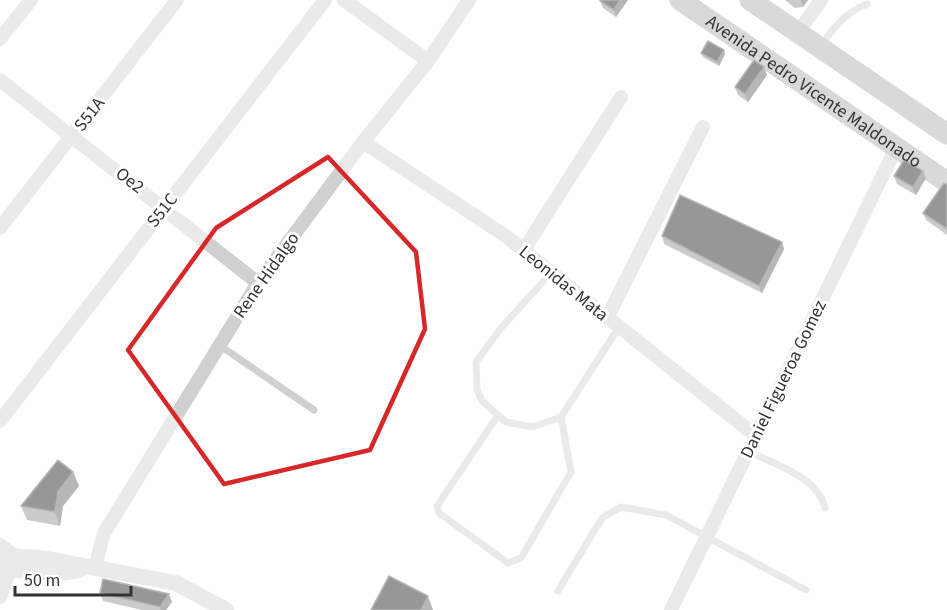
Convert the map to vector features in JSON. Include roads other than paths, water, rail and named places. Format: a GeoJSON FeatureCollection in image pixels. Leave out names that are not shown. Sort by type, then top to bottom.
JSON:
{"type":"FeatureCollection","features":[{"type":"Feature","properties":{"kind":"main road","name":"Avenida Pedro Vicente Maldonado"},"geometry":{"type":"LineString","coordinates":[[680,0],[947,182]]}},
{"type":"Feature","properties":{"kind":"main road"},"geometry":{"type":"LineString","coordinates":[[748,3],[798,32],[947,134]]}},
{"type":"Feature","properties":{"kind":"street"},"geometry":{"type":"LineString","coordinates":[[0,39],[31,0]]}},
{"type":"Feature","properties":{"kind":"street","name":"S51A"},"geometry":{"type":"LineString","coordinates":[[0,228],[177,0]]}},
{"type":"Feature","properties":{"kind":"street","name":"S51C"},"geometry":{"type":"LineString","coordinates":[[0,421],[325,0]]}},
{"type":"Feature","properties":{"kind":"street"},"geometry":{"type":"LineString","coordinates":[[344,0],[428,61]]}},
{"type":"Feature","properties":{"kind":"street","name":"Rene Hidalgo"},"geometry":{"type":"LineString","coordinates":[[95,568],[104,533],[258,283],[363,142],[428,61],[469,0]]}},
{"type":"Feature","properties":{"kind":"street"},"geometry":{"type":"LineString","coordinates":[[798,32],[821,0]]}},
{"type":"Feature","properties":{"kind":"street","name":"Oe2"},"geometry":{"type":"LineString","coordinates":[[0,80],[165,207],[258,283]]}},
{"type":"Feature","properties":{"kind":"street"},"geometry":{"type":"LineString","coordinates":[[524,251],[621,97]]}},
{"type":"Feature","properties":{"kind":"street"},"geometry":{"type":"LineString","coordinates":[[607,318],[703,127]]}},
{"type":"Feature","properties":{"kind":"street","name":"Leonidas Mata"},"geometry":{"type":"LineString","coordinates":[[363,142],[524,251],[756,436]]}},
{"type":"Feature","properties":{"kind":"street","name":"Daniel Figueroa Gomez"},"geometry":{"type":"LineString","coordinates":[[671,610],[896,148]]}},
{"type":"Feature","properties":{"kind":"street"},"geometry":{"type":"LineString","coordinates":[[0,545],[6,562],[0,597]]}},
{"type":"Feature","properties":{"kind":"street"},"geometry":{"type":"LineString","coordinates":[[6,562],[60,573],[95,568],[176,583],[226,610]]}},
{"type":"Feature","properties":{"kind":"lane"},"geometry":{"type":"LineString","coordinates":[[748,3],[947,143]]}},
{"type":"Feature","properties":{"kind":"lane"},"geometry":{"type":"LineString","coordinates":[[820,47],[840,20],[852,10],[867,4]]}},
{"type":"Feature","properties":{"kind":"lane"},"geometry":{"type":"LineString","coordinates":[[842,99],[947,172]]}},
{"type":"Feature","properties":{"kind":"lane"},"geometry":{"type":"LineString","coordinates":[[551,273],[501,328],[476,362],[477,390],[482,401],[506,422],[532,427],[561,417],[619,327]]}},
{"type":"Feature","properties":{"kind":"lane"},"geometry":{"type":"LineString","coordinates":[[219,345],[314,410]]}},
{"type":"Feature","properties":{"kind":"lane"},"geometry":{"type":"LineString","coordinates":[[498,415],[437,506],[439,513],[508,562],[522,558],[571,472],[561,417]]}},
{"type":"Feature","properties":{"kind":"lane"},"geometry":{"type":"LineString","coordinates":[[748,451],[800,477],[822,497],[825,508]]}},
{"type":"Feature","properties":{"kind":"lane"},"geometry":{"type":"LineString","coordinates":[[558,591],[602,518],[621,507],[666,515],[806,590]]}}]}
